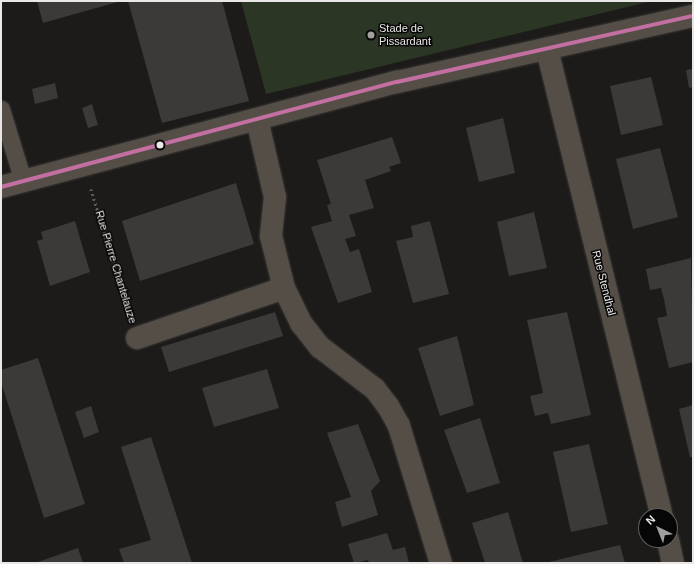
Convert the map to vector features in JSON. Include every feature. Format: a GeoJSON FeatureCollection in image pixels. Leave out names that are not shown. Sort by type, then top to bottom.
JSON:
{"type":"FeatureCollection","features":[{"type":"Feature","properties":{"kind":"street"},"geometry":{"type":"LineString","coordinates":[[1,186],[397,82],[547,50],[693,16]]}},
{"type":"Feature","properties":{"kind":"street","name":"Rue Stendhal"},"geometry":{"type":"LineString","coordinates":[[547,50],[660,508]]}},
{"type":"Feature","properties":{"kind":"street"},"geometry":{"type":"LineString","coordinates":[[257,120],[275,197],[272,242],[284,288],[301,323],[320,347],[374,389],[388,406],[399,426],[442,563]]}},
{"type":"Feature","properties":{"kind":"street","name":"Rue Pierre Chantelauze"},"geometry":{"type":"LineString","coordinates":[[138,338],[284,288]]}},
{"type":"Feature","properties":{"kind":"street"},"geometry":{"type":"LineString","coordinates":[[670,548],[673,563]]}},
{"type":"Feature","properties":{"kind":"lane"},"geometry":{"type":"LineString","coordinates":[[1,109],[23,181]]}},
{"type":"Feature","properties":{"kind":"path","name":"Rue Pierre Chantelauze"},"geometry":{"type":"LineString","coordinates":[[84,164],[138,338]]}},
{"type":"Feature","properties":{"kind":"green space"},"geometry":{"type":"Polygon","coordinates":[[[241,1],[652,1],[266,94],[241,1]]]}},
{"type":"Feature","properties":{"kind":"building"},"geometry":{"type":"Polygon","coordinates":[[[37,1],[121,1],[43,23],[37,1]]]}},
{"type":"Feature","properties":{"kind":"building"},"geometry":{"type":"Polygon","coordinates":[[[128,1],[222,1],[249,101],[162,123],[128,1]]]}},
{"type":"Feature","properties":{"kind":"building"},"geometry":{"type":"Polygon","coordinates":[[[693,69],[693,87],[689,88],[686,70],[693,69]]]}},
{"type":"Feature","properties":{"kind":"building"},"geometry":{"type":"Polygon","coordinates":[[[651,77],[663,125],[621,135],[610,86],[651,77]]]}},
{"type":"Feature","properties":{"kind":"building"},"geometry":{"type":"Polygon","coordinates":[[[55,83],[58,98],[35,104],[32,89],[55,83]]]}},
{"type":"Feature","properties":{"kind":"building"},"geometry":{"type":"Polygon","coordinates":[[[92,104],[98,125],[88,128],[82,108],[92,104]]]}},
{"type":"Feature","properties":{"kind":"building"},"geometry":{"type":"Polygon","coordinates":[[[503,118],[515,173],[479,182],[466,128],[503,118]]]}},
{"type":"Feature","properties":{"kind":"building"},"geometry":{"type":"Polygon","coordinates":[[[392,137],[401,163],[389,167],[391,171],[365,180],[374,208],[349,215],[356,236],[345,239],[350,252],[359,249],[372,292],[338,303],[311,227],[332,221],[327,205],[331,204],[317,160],[392,137]]]}},
{"type":"Feature","properties":{"kind":"building"},"geometry":{"type":"Polygon","coordinates":[[[660,148],[678,217],[633,229],[616,159],[660,148]]]}},
{"type":"Feature","properties":{"kind":"building"},"geometry":{"type":"Polygon","coordinates":[[[236,183],[254,244],[140,281],[122,221],[236,183]]]}},
{"type":"Feature","properties":{"kind":"building"},"geometry":{"type":"Polygon","coordinates":[[[534,212],[547,268],[509,276],[497,222],[534,212]]]}},
{"type":"Feature","properties":{"kind":"building"},"geometry":{"type":"Polygon","coordinates":[[[75,221],[90,272],[50,286],[37,241],[43,239],[41,232],[75,221]]]}},
{"type":"Feature","properties":{"kind":"building"},"geometry":{"type":"Polygon","coordinates":[[[430,221],[449,294],[413,303],[396,241],[413,237],[411,226],[430,221]]]}},
{"type":"Feature","properties":{"kind":"building"},"geometry":{"type":"Polygon","coordinates":[[[691,258],[693,362],[669,368],[657,318],[667,316],[664,299],[661,288],[650,290],[646,269],[691,258]]]}},
{"type":"Feature","properties":{"kind":"building"},"geometry":{"type":"Polygon","coordinates":[[[275,312],[283,336],[169,372],[161,347],[275,312]]]}},
{"type":"Feature","properties":{"kind":"building"},"geometry":{"type":"Polygon","coordinates":[[[567,312],[591,415],[551,424],[548,413],[535,416],[530,396],[543,393],[527,320],[567,312]]]}},
{"type":"Feature","properties":{"kind":"building"},"geometry":{"type":"Polygon","coordinates":[[[457,336],[474,405],[440,416],[418,348],[457,336]]]}},
{"type":"Feature","properties":{"kind":"building"},"geometry":{"type":"Polygon","coordinates":[[[38,358],[85,504],[44,518],[1,382],[1,370],[38,358]]]}},
{"type":"Feature","properties":{"kind":"building"},"geometry":{"type":"Polygon","coordinates":[[[267,369],[279,408],[214,427],[202,388],[267,369]]]}},
{"type":"Feature","properties":{"kind":"building"},"geometry":{"type":"Polygon","coordinates":[[[693,405],[693,457],[690,457],[679,409],[693,405]]]}},
{"type":"Feature","properties":{"kind":"building"},"geometry":{"type":"Polygon","coordinates":[[[91,406],[99,432],[84,438],[75,412],[91,406]]]}},
{"type":"Feature","properties":{"kind":"building"},"geometry":{"type":"Polygon","coordinates":[[[480,418],[500,483],[467,493],[444,430],[480,418]]]}},
{"type":"Feature","properties":{"kind":"building"},"geometry":{"type":"Polygon","coordinates":[[[358,424],[380,481],[371,491],[378,515],[342,527],[335,502],[351,497],[327,433],[358,424]]]}},
{"type":"Feature","properties":{"kind":"building"},"geometry":{"type":"Polygon","coordinates":[[[151,437],[192,563],[124,563],[119,549],[151,540],[121,447],[151,437]]]}},
{"type":"Feature","properties":{"kind":"building"},"geometry":{"type":"Polygon","coordinates":[[[589,444],[608,524],[571,532],[553,452],[589,444]]]}},
{"type":"Feature","properties":{"kind":"building"},"geometry":{"type":"Polygon","coordinates":[[[508,512],[523,563],[485,563],[472,523],[508,512]]]}},
{"type":"Feature","properties":{"kind":"building"},"geometry":{"type":"Polygon","coordinates":[[[387,533],[393,550],[405,547],[409,563],[369,563],[368,560],[354,563],[348,544],[387,533]]]}},
{"type":"Feature","properties":{"kind":"building"},"geometry":{"type":"Polygon","coordinates":[[[620,545],[625,563],[549,563],[549,562],[620,545]]]}},
{"type":"Feature","properties":{"kind":"building"},"geometry":{"type":"Polygon","coordinates":[[[78,548],[83,563],[35,563],[78,548]]]}},
{"type":"Feature","properties":{"kind":"transit line"},"geometry":{"type":"LineString","coordinates":[[1,187],[397,82],[693,16]]}},
{"type":"Feature","properties":{"kind":"place","name":"Stade de Pissardant"},"geometry":{"type":"Point","coordinates":[371,35]}}]}
